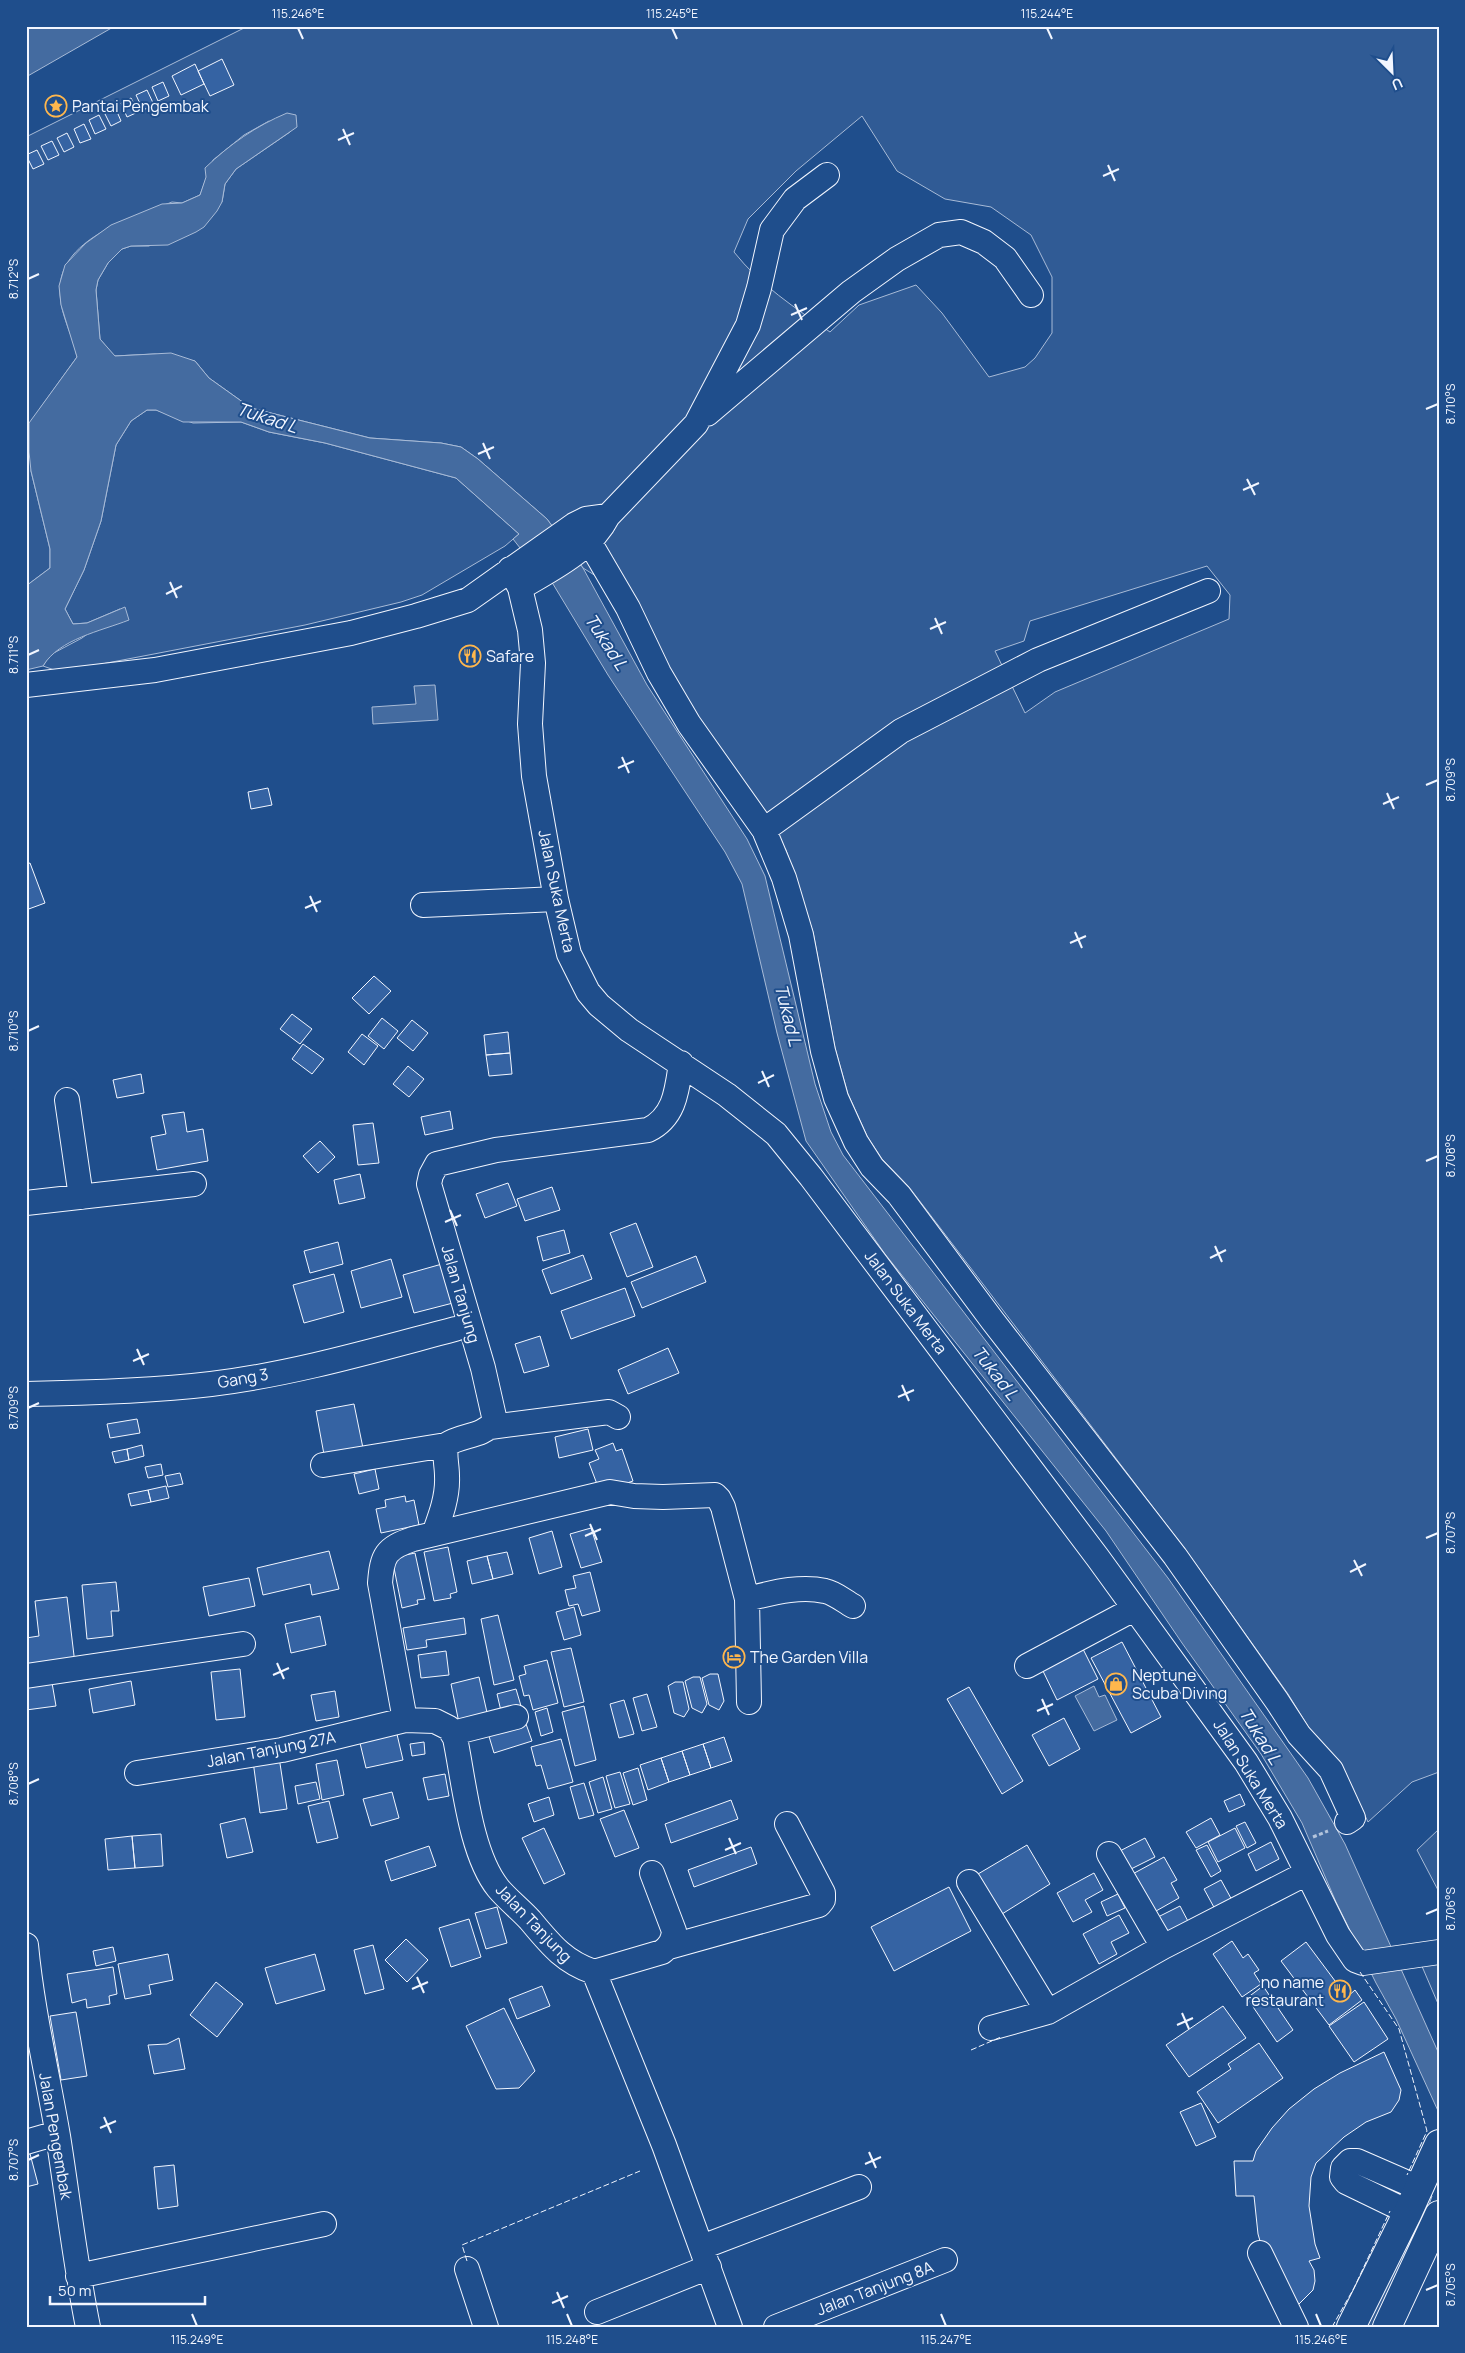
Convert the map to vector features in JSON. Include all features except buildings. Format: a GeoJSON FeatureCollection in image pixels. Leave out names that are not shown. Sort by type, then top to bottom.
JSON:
{"type":"FeatureCollection","features":[{"type":"Feature","properties":{"kind":"highway"},"geometry":{"type":"LineString","coordinates":[[1351,2327],[1439,2144]]}},
{"type":"Feature","properties":{"kind":"highway"},"geometry":{"type":"LineString","coordinates":[[1388,2327],[1439,2215]]}},
{"type":"Feature","properties":{"kind":"street"},"geometry":{"type":"LineString","coordinates":[[696,424],[748,325],[759,288],[772,230],[795,200],[827,175]]}},
{"type":"Feature","properties":{"kind":"street"},"geometry":{"type":"LineString","coordinates":[[26,685],[155,670],[351,633],[468,600],[584,547],[601,530],[608,516],[696,424],[851,292],[897,259],[939,235],[961,232],[984,242],[1005,258],[1031,295]]}},
{"type":"Feature","properties":{"kind":"street"},"geometry":{"type":"LineString","coordinates":[[522,574],[565,531],[586,519],[608,516]]}},
{"type":"Feature","properties":{"kind":"street"},"geometry":{"type":"LineString","coordinates":[[584,547],[628,608],[659,673],[689,724],[764,830],[784,878],[801,935],[823,1051],[836,1098],[856,1142],[872,1167],[899,1195],[1175,1556],[1278,1701],[1299,1735],[1331,1770],[1353,1818],[1347,1822]]}},
{"type":"Feature","properties":{"kind":"street","name":"Jalan Suka Merta"},"geometry":{"type":"LineString","coordinates":[[522,574],[533,663],[530,724],[534,776],[556,899],[569,954],[588,992],[599,1005],[629,1030],[681,1063],[751,1114],[776,1134],[793,1154],[1098,1558],[1246,1762],[1280,1818],[1338,1935],[1355,1960],[1363,1964],[1427,1954]]}},
{"type":"Feature","properties":{"kind":"street"},"geometry":{"type":"LineString","coordinates":[[764,830],[901,731],[1038,660],[1208,591]]}},
{"type":"Feature","properties":{"kind":"street"},"geometry":{"type":"LineString","coordinates":[[424,905],[556,899]]}},
{"type":"Feature","properties":{"kind":"street","name":"Jalan Tanjung"},"geometry":{"type":"LineString","coordinates":[[490,1427],[495,1421],[494,1409],[429,1184],[431,1175],[437,1164],[467,1156],[648,1130],[659,1125],[668,1115],[676,1092],[681,1063]]}},
{"type":"Feature","properties":{"kind":"street"},"geometry":{"type":"LineString","coordinates":[[66,1100],[81,1197]]}},
{"type":"Feature","properties":{"kind":"street"},"geometry":{"type":"LineString","coordinates":[[26,1203],[194,1184]]}},
{"type":"Feature","properties":{"kind":"street","name":"Gang 3"},"geometry":{"type":"LineString","coordinates":[[26,1394],[125,1392],[213,1384],[304,1367],[455,1329]]}},
{"type":"Feature","properties":{"kind":"street"},"geometry":{"type":"LineString","coordinates":[[324,1465],[446,1445],[452,1441],[481,1433],[490,1427],[609,1412],[618,1418]]}},
{"type":"Feature","properties":{"kind":"street"},"geometry":{"type":"LineString","coordinates":[[434,1534],[443,1512],[447,1490],[444,1453],[446,1445]]}},
{"type":"Feature","properties":{"kind":"street"},"geometry":{"type":"LineString","coordinates":[[516,1717],[453,1733],[449,1728],[434,1721],[405,1720],[380,1583],[381,1563],[387,1552],[399,1544],[610,1492],[634,1496],[663,1497],[715,1495],[719,1499],[747,1599],[749,1702]]}},
{"type":"Feature","properties":{"kind":"street"},"geometry":{"type":"LineString","coordinates":[[747,1599],[777,1592],[814,1589],[827,1591],[853,1606]]}},
{"type":"Feature","properties":{"kind":"street"},"geometry":{"type":"LineString","coordinates":[[1027,1666],[1134,1609]]}},
{"type":"Feature","properties":{"kind":"street"},"geometry":{"type":"LineString","coordinates":[[26,1676],[243,1644]]}},
{"type":"Feature","properties":{"kind":"street","name":"Jalan Tanjung 27A"},"geometry":{"type":"LineString","coordinates":[[137,1773],[282,1750],[405,1720]]}},
{"type":"Feature","properties":{"kind":"street","name":"Jalan Tanjung"},"geometry":{"type":"LineString","coordinates":[[453,1733],[470,1817],[485,1867],[497,1888],[519,1908],[558,1952],[576,1966],[594,1972]]}},
{"type":"Feature","properties":{"kind":"street"},"geometry":{"type":"LineString","coordinates":[[730,2327],[664,2144],[594,1972],[662,1952],[669,1947],[819,1905],[823,1900],[823,1893],[787,1824]]}},
{"type":"Feature","properties":{"kind":"street"},"geometry":{"type":"LineString","coordinates":[[1109,1854],[1164,1947]]}},
{"type":"Feature","properties":{"kind":"street"},"geometry":{"type":"LineString","coordinates":[[652,1873],[674,1931],[673,1940],[669,1947]]}},
{"type":"Feature","properties":{"kind":"street"},"geometry":{"type":"LineString","coordinates":[[991,2028],[1048,2012],[1164,1947],[1307,1873]]}},
{"type":"Feature","properties":{"kind":"street"},"geometry":{"type":"LineString","coordinates":[[969,1882],[1048,2012]]}},
{"type":"Feature","properties":{"kind":"street","name":"Jalan Pengembak"},"geometry":{"type":"LineString","coordinates":[[26,1945],[28,1986],[57,2132],[74,2238],[78,2276],[88,2327]]}},
{"type":"Feature","properties":{"kind":"street"},"geometry":{"type":"LineString","coordinates":[[26,2142],[57,2132]]}},
{"type":"Feature","properties":{"kind":"street"},"geometry":{"type":"LineString","coordinates":[[598,2312],[705,2257],[859,2187]]}},
{"type":"Feature","properties":{"kind":"street"},"geometry":{"type":"LineString","coordinates":[[78,2276],[324,2224]]}},
{"type":"Feature","properties":{"kind":"street"},"geometry":{"type":"LineString","coordinates":[[1260,2253],[1296,2327]]}},
{"type":"Feature","properties":{"kind":"street","name":"Jalan Tanjung 8A"},"geometry":{"type":"LineString","coordinates":[[776,2327],[945,2260]]}},
{"type":"Feature","properties":{"kind":"street"},"geometry":{"type":"LineString","coordinates":[[466,2269],[486,2327]]}},
{"type":"Feature","properties":{"kind":"path"},"geometry":{"type":"LineString","coordinates":[[1311,1838],[1347,1822]]}},
{"type":"Feature","properties":{"kind":"shaded area"},"geometry":{"type":"Polygon","coordinates":[[[248,26],[1439,26],[1439,1772],[1412,1782],[1368,1822],[1341,1763],[1309,1728],[1288,1694],[1185,1549],[909,1187],[882,1159],[867,1136],[848,1094],[835,1048],[813,932],[786,850],[742,781],[694,716],[644,620],[638,602],[583,568],[547,519],[478,459],[461,447],[441,443],[370,438],[251,408],[209,378],[195,361],[155,354],[114,356],[100,339],[96,290],[98,280],[108,263],[122,249],[131,246],[149,246],[222,202],[225,184],[236,169],[290,132],[269,121],[244,135],[213,160],[200,195],[182,203],[172,202],[118,224],[100,233],[83,245],[70,259],[62,275],[60,294],[77,357],[41,407],[31,471],[50,549],[50,568],[26,586],[26,137],[248,26]],[[862,116],[796,171],[748,219],[734,252],[755,275],[791,305],[830,332],[859,305],[916,285],[942,313],[989,377],[1025,367],[1035,358],[1052,333],[1052,277],[1031,235],[991,207],[945,199],[897,171],[862,116]],[[1207,566],[1030,621],[1024,641],[995,651],[1025,713],[1055,692],[1229,619],[1230,595],[1207,566]]]}},
{"type":"Feature","properties":{"kind":"shaded area"},"geometry":{"type":"Polygon","coordinates":[[[147,410],[156,410],[193,423],[241,422],[269,432],[325,443],[456,478],[519,534],[505,546],[422,595],[401,602],[305,625],[60,672],[43,666],[50,655],[82,638],[120,609],[87,623],[73,624],[65,609],[84,570],[101,521],[116,445],[131,421],[147,410]]]}},
{"type":"Feature","properties":{"kind":"shaded area"},"geometry":{"type":"Polygon","coordinates":[[[1439,1829],[1439,1892],[1417,1850],[1439,1829]]]}},
{"type":"Feature","properties":{"kind":"shaded area"},"geometry":{"type":"Polygon","coordinates":[[[1439,1963],[1439,2006],[1421,1964],[1439,1963]]]}},
{"type":"Feature","properties":{"kind":"shaded area"},"geometry":{"type":"Polygon","coordinates":[[[1432,2196],[1423,2223],[1373,2327],[1364,2327],[1429,2197],[1432,2196]]]}},
{"type":"Feature","properties":{"kind":"water"},"geometry":{"type":"Polygon","coordinates":[[[26,26],[115,26],[26,77],[26,26]]]}},
{"type":"Feature","properties":{"kind":"water","name":"Tukad L"},"geometry":{"type":"Polygon","coordinates":[[[287,113],[296,115],[297,127],[236,169],[225,184],[222,202],[204,227],[168,245],[131,246],[122,249],[108,263],[98,280],[96,290],[100,339],[115,356],[171,353],[195,361],[209,378],[251,408],[370,438],[441,443],[461,447],[478,459],[547,519],[583,568],[647,685],[747,839],[765,876],[815,1084],[831,1132],[843,1155],[1168,1578],[1308,1778],[1345,1844],[1439,2054],[1439,2113],[1396,2019],[1336,1902],[1302,1823],[1261,1754],[1182,1643],[1106,1531],[885,1254],[806,1141],[777,1033],[742,884],[725,852],[608,675],[553,584],[535,567],[513,539],[519,534],[456,478],[325,443],[269,432],[241,422],[183,422],[156,410],[147,410],[131,421],[116,445],[101,521],[84,570],[65,609],[73,624],[87,623],[125,607],[129,620],[70,642],[50,657],[43,666],[26,670],[26,586],[50,568],[50,549],[31,471],[29,423],[77,357],[61,305],[59,286],[65,265],[86,243],[111,225],[162,204],[182,203],[200,195],[206,177],[205,168],[244,136],[287,113]]]}},
{"type":"Feature","properties":{"kind":"water"},"geometry":{"type":"Polygon","coordinates":[[[435,685],[438,720],[373,724],[372,707],[416,704],[414,686],[435,685]]]}},
{"type":"Feature","properties":{"kind":"water"},"geometry":{"type":"Polygon","coordinates":[[[1094,1686],[1099,1697],[1105,1695],[1117,1720],[1094,1731],[1075,1696],[1094,1686]]]}},
{"type":"Feature","properties":{"kind":"fence"},"geometry":{"type":"LineString","coordinates":[[1360,1972],[1399,2029],[1427,2131],[1407,2175]]}},
{"type":"Feature","properties":{"kind":"fence"},"geometry":{"type":"LineString","coordinates":[[971,2050],[1001,2037]]}},
{"type":"Feature","properties":{"kind":"fence"},"geometry":{"type":"LineString","coordinates":[[467,2261],[462,2245],[640,2171]]}},
{"type":"Feature","properties":{"kind":"fence"},"geometry":{"type":"LineString","coordinates":[[1332,2327],[1354,2288],[1390,2211]]}},
{"type":"Feature","properties":{"kind":"place","name":"Pantai Pengembak"},"geometry":{"type":"Point","coordinates":[56,106]}},
{"type":"Feature","properties":{"kind":"place","name":"Safare"},"geometry":{"type":"Point","coordinates":[470,656]}},
{"type":"Feature","properties":{"kind":"place","name":"The Garden Villa"},"geometry":{"type":"Point","coordinates":[734,1657]}},
{"type":"Feature","properties":{"kind":"place","name":"Neptune Scuba Diving"},"geometry":{"type":"Point","coordinates":[1116,1684]}},
{"type":"Feature","properties":{"kind":"place","name":"no name restaurant"},"geometry":{"type":"Point","coordinates":[1340,1991]}}]}
